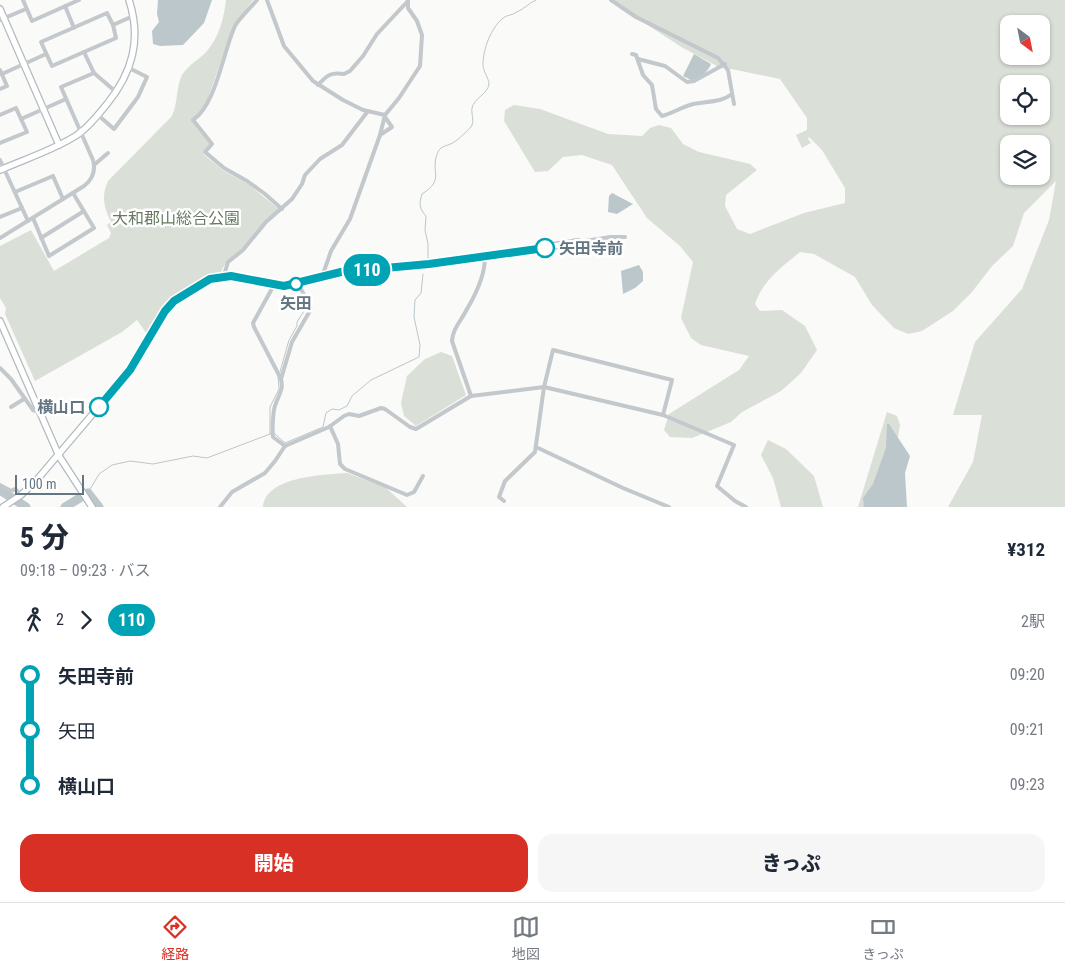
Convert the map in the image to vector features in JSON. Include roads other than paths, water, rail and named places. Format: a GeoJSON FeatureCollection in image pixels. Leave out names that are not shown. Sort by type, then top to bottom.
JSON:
{"type":"FeatureCollection","features":[{"type":"Feature","properties":{"kind":"main road"},"geometry":{"type":"LineString","coordinates":[[3,170],[80,132],[98,115],[116,92],[133,54],[135,34],[129,0]]}},
{"type":"Feature","properties":{"kind":"main road"},"geometry":{"type":"LineString","coordinates":[[0,10],[2,19],[59,144]]}},
{"type":"Feature","properties":{"kind":"main road"},"geometry":{"type":"LineString","coordinates":[[3,507],[18,498],[59,456],[130,370],[165,311],[174,301],[204,282],[224,276],[284,286],[353,271],[485,257],[578,242]]}},
{"type":"Feature","properties":{"kind":"main road"},"geometry":{"type":"LineString","coordinates":[[0,322],[59,456],[92,507]]}},
{"type":"Feature","properties":{"kind":"street"},"geometry":{"type":"LineString","coordinates":[[23,0],[32,21],[79,0]]}},
{"type":"Feature","properties":{"kind":"street"},"geometry":{"type":"LineString","coordinates":[[257,0],[235,24],[210,99],[198,116],[192,120],[212,144],[204,152],[224,168],[265,194],[282,209]]}},
{"type":"Feature","properties":{"kind":"street"},"geometry":{"type":"LineString","coordinates":[[267,0],[284,46],[318,85],[343,100],[385,116],[392,126],[380,135]]}},
{"type":"Feature","properties":{"kind":"street"},"geometry":{"type":"LineString","coordinates":[[611,0],[636,17],[718,58],[725,64],[728,70],[734,104]]}},
{"type":"Feature","properties":{"kind":"street"},"geometry":{"type":"LineString","coordinates":[[318,85],[332,74],[337,72],[344,74],[350,71],[380,31],[408,1]]}},
{"type":"Feature","properties":{"kind":"street"},"geometry":{"type":"LineString","coordinates":[[322,277],[331,251],[350,218],[385,116],[420,66],[422,35],[417,21],[408,8],[408,1]]}},
{"type":"Feature","properties":{"kind":"street"},"geometry":{"type":"LineString","coordinates":[[65,6],[74,28]]}},
{"type":"Feature","properties":{"kind":"street"},"geometry":{"type":"LineString","coordinates":[[2,19],[26,8]]}},
{"type":"Feature","properties":{"kind":"street"},"geometry":{"type":"LineString","coordinates":[[107,13],[113,25],[116,38],[52,66],[41,42],[107,13]]}},
{"type":"Feature","properties":{"kind":"street"},"geometry":{"type":"LineString","coordinates":[[113,25],[133,16]]}},
{"type":"Feature","properties":{"kind":"street"},"geometry":{"type":"LineString","coordinates":[[84,52],[94,73],[116,92]]}},
{"type":"Feature","properties":{"kind":"street"},"geometry":{"type":"LineString","coordinates":[[0,89],[7,86],[1,72],[46,54]]}},
{"type":"Feature","properties":{"kind":"street"},"geometry":{"type":"LineString","coordinates":[[632,54],[636,55],[643,75],[652,85],[656,109],[662,116],[694,104],[725,98],[732,94]]}},
{"type":"Feature","properties":{"kind":"street"},"geometry":{"type":"LineString","coordinates":[[638,59],[665,66],[687,82],[694,81],[725,64]]}},
{"type":"Feature","properties":{"kind":"street"},"geometry":{"type":"LineString","coordinates":[[98,115],[114,129],[138,97],[148,77],[128,68]]}},
{"type":"Feature","properties":{"kind":"street"},"geometry":{"type":"LineString","coordinates":[[0,238],[90,182],[93,176],[94,165],[61,87],[94,73]]}},
{"type":"Feature","properties":{"kind":"street"},"geometry":{"type":"LineString","coordinates":[[21,119],[66,100]]}},
{"type":"Feature","properties":{"kind":"street"},"geometry":{"type":"LineString","coordinates":[[0,114],[16,108],[27,132],[0,143]]}},
{"type":"Feature","properties":{"kind":"street"},"geometry":{"type":"LineString","coordinates":[[224,276],[228,262],[243,250],[266,222],[282,209],[300,188],[305,175],[320,160],[342,145],[368,111]]}},
{"type":"Feature","properties":{"kind":"street"},"geometry":{"type":"LineString","coordinates":[[94,165],[108,153]]}},
{"type":"Feature","properties":{"kind":"street"},"geometry":{"type":"LineString","coordinates":[[0,160],[28,221]]}},
{"type":"Feature","properties":{"kind":"street"},"geometry":{"type":"LineString","coordinates":[[0,175],[3,170]]}},
{"type":"Feature","properties":{"kind":"street"},"geometry":{"type":"LineString","coordinates":[[15,192],[53,176],[63,199]]}},
{"type":"Feature","properties":{"kind":"street"},"geometry":{"type":"LineString","coordinates":[[32,218],[49,256],[94,228],[73,193]]}},
{"type":"Feature","properties":{"kind":"street"},"geometry":{"type":"LineString","coordinates":[[0,217],[22,208]]}},
{"type":"Feature","properties":{"kind":"street"},"geometry":{"type":"LineString","coordinates":[[41,238],[84,211]]}},
{"type":"Feature","properties":{"kind":"street"},"geometry":{"type":"LineString","coordinates":[[578,242],[625,237]]}},
{"type":"Feature","properties":{"kind":"street"},"geometry":{"type":"LineString","coordinates":[[471,396],[452,341],[453,332],[468,308],[485,271],[485,257]]}},
{"type":"Feature","properties":{"kind":"street"},"geometry":{"type":"LineString","coordinates":[[279,376],[292,342],[311,309],[298,283]]}},
{"type":"Feature","properties":{"kind":"street"},"geometry":{"type":"LineString","coordinates":[[274,285],[253,322],[283,387],[274,407],[272,434],[273,437],[285,446]]}},
{"type":"Feature","properties":{"kind":"street"},"geometry":{"type":"LineString","coordinates":[[504,501],[500,497],[505,481],[535,452],[544,387],[554,350],[672,380],[663,415]]}},
{"type":"Feature","properties":{"kind":"street"},"geometry":{"type":"LineString","coordinates":[[0,368],[12,379],[33,410],[39,412]]}},
{"type":"Feature","properties":{"kind":"street"},"geometry":{"type":"LineString","coordinates":[[220,507],[232,492],[265,473],[285,446],[330,426],[349,414],[365,415],[381,408],[416,429],[471,396],[544,387],[663,415],[734,445],[717,486],[735,501],[746,507]]}},
{"type":"Feature","properties":{"kind":"street"},"geometry":{"type":"LineString","coordinates":[[11,407],[24,399]]}},
{"type":"Feature","properties":{"kind":"street"},"geometry":{"type":"LineString","coordinates":[[330,426],[338,444],[340,464],[345,469],[408,495],[414,492],[423,476]]}},
{"type":"Feature","properties":{"kind":"street"},"geometry":{"type":"LineString","coordinates":[[536,447],[623,488],[669,507]]}},
{"type":"Feature","properties":{"kind":"street"},"geometry":{"type":"LineString","coordinates":[[0,484],[11,490],[15,489],[18,498]]}},
{"type":"Feature","properties":{"kind":"waterway"},"geometry":{"type":"LineString","coordinates":[[428,258],[425,230],[426,216],[422,211],[420,203],[422,194],[429,189],[435,179],[435,165],[438,152],[441,148],[458,139],[472,125],[473,105],[486,91],[489,84],[483,62],[487,44],[495,27],[506,16],[520,11],[536,0]]}},
{"type":"Feature","properties":{"kind":"waterway"},"geometry":{"type":"LineString","coordinates":[[88,493],[99,474],[112,465],[130,461],[153,464],[193,456],[207,458],[270,434],[275,434],[285,443],[323,427],[326,413],[332,409],[339,410],[347,406],[352,396],[371,380],[419,357],[420,345],[414,317],[415,300],[421,293],[423,274]]}},
{"type":"Feature","properties":{"kind":"waterway"},"geometry":{"type":"LineString","coordinates":[[280,372],[289,340],[297,326],[297,322],[308,305]]}},
{"type":"Feature","properties":{"kind":"waterway"},"geometry":{"type":"LineString","coordinates":[[270,434],[270,407],[279,389],[278,375]]}},
{"type":"Feature","properties":{"kind":"waterway"},"geometry":{"type":"LineString","coordinates":[[0,490],[26,507]]}},
{"type":"Feature","properties":{"kind":"waterway"},"geometry":{"type":"LineString","coordinates":[[65,507],[88,493],[99,507]]}},
{"type":"Feature","properties":{"kind":"place","name":"矢田寺前"},"geometry":{"type":"Point","coordinates":[545,248]}},
{"type":"Feature","properties":{"kind":"place","name":"矢田"},"geometry":{"type":"Point","coordinates":[296,284]}},
{"type":"Feature","properties":{"kind":"place","name":"横山口"},"geometry":{"type":"Point","coordinates":[99,407]}},
{"type":"Feature","properties":{"kind":"park label","name":"大和郡山総合公園"},"geometry":{"type":"Point","coordinates":[176,218]}}]}
